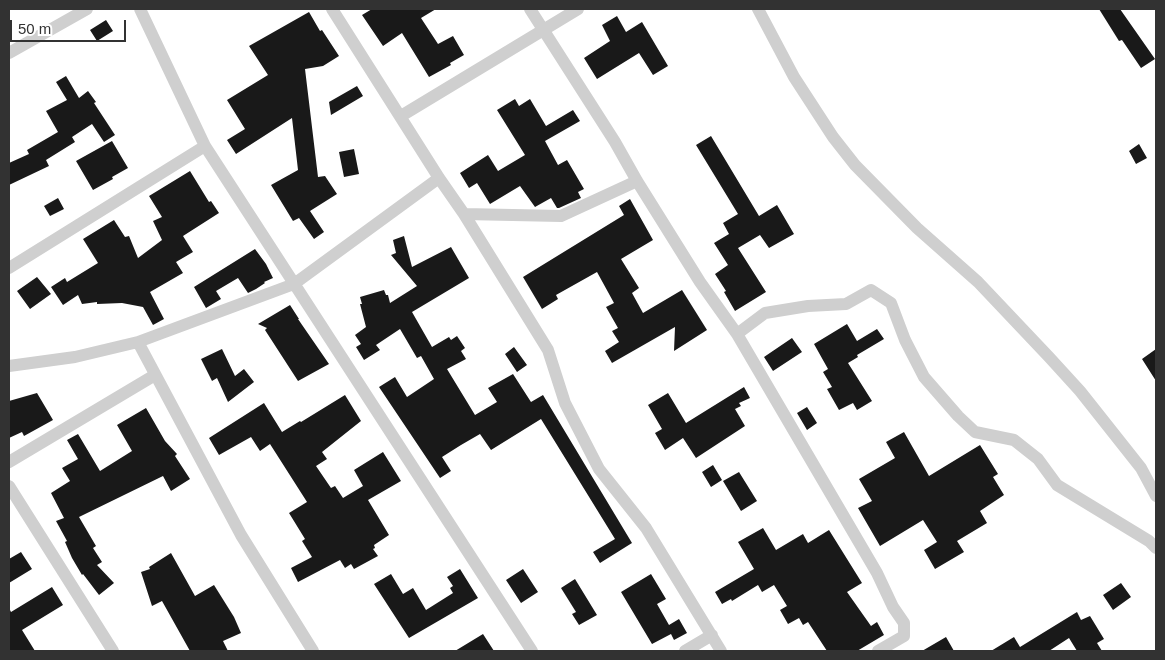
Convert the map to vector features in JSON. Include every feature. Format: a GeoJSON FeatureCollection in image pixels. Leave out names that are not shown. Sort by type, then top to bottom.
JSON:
{"type":"FeatureCollection","features":[{"type":"Feature","properties":{"kind":"street"},"geometry":{"type":"LineString","coordinates":[[9,52],[87,9]]}},
{"type":"Feature","properties":{"kind":"street"},"geometry":{"type":"LineString","coordinates":[[140,9],[205,146],[532,651]]}},
{"type":"Feature","properties":{"kind":"street"},"geometry":{"type":"LineString","coordinates":[[332,9],[464,214],[548,350],[564,403],[599,469],[646,528],[721,651]]}},
{"type":"Feature","properties":{"kind":"street"},"geometry":{"type":"LineString","coordinates":[[530,9],[615,142],[700,282],[737,334],[904,622],[904,636],[878,651]]}},
{"type":"Feature","properties":{"kind":"street"},"geometry":{"type":"LineString","coordinates":[[401,116],[578,9]]}},
{"type":"Feature","properties":{"kind":"street"},"geometry":{"type":"LineString","coordinates":[[758,9],[794,76],[816,112],[855,165],[917,228],[978,282],[1080,391],[1141,468],[1156,496]]}},
{"type":"Feature","properties":{"kind":"street"},"geometry":{"type":"LineString","coordinates":[[9,268],[205,146]]}},
{"type":"Feature","properties":{"kind":"street"},"geometry":{"type":"LineString","coordinates":[[9,366],[75,357],[138,342],[294,284],[440,178]]}},
{"type":"Feature","properties":{"kind":"street"},"geometry":{"type":"LineString","coordinates":[[464,214],[562,216],[637,181]]}},
{"type":"Feature","properties":{"kind":"street"},"geometry":{"type":"LineString","coordinates":[[737,334],[765,313],[808,306],[846,304],[871,290],[891,303],[905,340],[924,377],[958,416],[975,432],[1014,440],[1038,459],[1057,485],[1149,541],[1156,548]]}},
{"type":"Feature","properties":{"kind":"street"},"geometry":{"type":"LineString","coordinates":[[138,342],[241,535],[313,651]]}},
{"type":"Feature","properties":{"kind":"street"},"geometry":{"type":"LineString","coordinates":[[9,462],[155,375]]}},
{"type":"Feature","properties":{"kind":"street"},"geometry":{"type":"LineString","coordinates":[[1141,468],[1156,477]]}},
{"type":"Feature","properties":{"kind":"street"},"geometry":{"type":"LineString","coordinates":[[9,486],[113,651]]}},
{"type":"Feature","properties":{"kind":"street"},"geometry":{"type":"LineString","coordinates":[[686,651],[712,635]]}},
{"type":"Feature","properties":{"kind":"building"},"geometry":{"type":"Polygon","coordinates":[[[372,9],[436,9],[421,18],[438,44],[453,36],[464,55],[450,63],[451,65],[429,77],[402,33],[383,46],[362,15],[372,9]]]}},
{"type":"Feature","properties":{"kind":"building"},"geometry":{"type":"Polygon","coordinates":[[[1099,9],[1120,9],[1155,59],[1141,68],[1122,40],[1119,41],[1099,9]]]}},
{"type":"Feature","properties":{"kind":"building"},"geometry":{"type":"Polygon","coordinates":[[[309,12],[320,31],[322,30],[339,56],[323,66],[305,69],[318,177],[325,176],[337,194],[310,211],[324,232],[314,239],[299,218],[293,221],[271,185],[298,170],[292,118],[236,154],[227,140],[245,129],[227,100],[268,75],[249,46],[309,12]]]}},
{"type":"Feature","properties":{"kind":"building"},"geometry":{"type":"Polygon","coordinates":[[[617,16],[626,32],[642,22],[668,66],[653,75],[639,53],[597,79],[584,58],[610,41],[602,25],[617,16]]]}},
{"type":"Feature","properties":{"kind":"building"},"geometry":{"type":"Polygon","coordinates":[[[106,20],[113,31],[97,41],[90,30],[106,20]]]}},
{"type":"Feature","properties":{"kind":"building"},"geometry":{"type":"Polygon","coordinates":[[[66,76],[79,98],[88,91],[115,135],[104,142],[92,124],[72,137],[75,142],[46,160],[49,166],[9,185],[9,163],[29,154],[27,150],[58,132],[46,111],[67,100],[56,82],[66,76]]]}},
{"type":"Feature","properties":{"kind":"building"},"geometry":{"type":"Polygon","coordinates":[[[357,86],[363,96],[331,115],[329,102],[357,86]]]}},
{"type":"Feature","properties":{"kind":"building"},"geometry":{"type":"Polygon","coordinates":[[[515,99],[519,106],[530,99],[546,126],[573,110],[580,121],[545,141],[558,165],[567,160],[584,189],[578,192],[581,198],[557,208],[551,198],[535,207],[520,186],[490,204],[477,183],[469,188],[460,173],[488,155],[498,171],[525,155],[497,110],[515,99]]]}},
{"type":"Feature","properties":{"kind":"building"},"geometry":{"type":"Polygon","coordinates":[[[711,136],[759,216],[777,205],[794,234],[769,248],[760,235],[738,248],[766,292],[735,311],[724,292],[726,291],[715,274],[728,265],[714,243],[729,234],[723,223],[738,214],[696,145],[711,136]]]}},
{"type":"Feature","properties":{"kind":"building"},"geometry":{"type":"Polygon","coordinates":[[[112,141],[128,168],[93,190],[76,161],[112,141]]]}},
{"type":"Feature","properties":{"kind":"building"},"geometry":{"type":"Polygon","coordinates":[[[1139,144],[1147,158],[1136,164],[1129,151],[1139,144]]]}},
{"type":"Feature","properties":{"kind":"building"},"geometry":{"type":"Polygon","coordinates":[[[354,149],[359,174],[344,177],[339,152],[354,149]]]}},
{"type":"Feature","properties":{"kind":"building"},"geometry":{"type":"Polygon","coordinates":[[[190,171],[209,202],[211,201],[219,213],[183,236],[193,252],[176,262],[183,273],[150,292],[164,319],[153,325],[143,307],[122,303],[97,304],[97,302],[82,304],[78,295],[63,305],[51,287],[65,278],[67,282],[98,263],[83,239],[114,220],[125,237],[129,236],[138,258],[162,240],[153,221],[162,217],[149,196],[190,171]]]}},
{"type":"Feature","properties":{"kind":"building"},"geometry":{"type":"Polygon","coordinates":[[[58,198],[64,209],[50,216],[44,206],[58,198]]]}},
{"type":"Feature","properties":{"kind":"building"},"geometry":{"type":"Polygon","coordinates":[[[630,199],[653,240],[621,259],[639,288],[632,293],[643,313],[682,290],[707,330],[674,351],[675,327],[612,363],[605,351],[619,342],[612,331],[618,328],[606,307],[614,303],[597,272],[556,295],[558,299],[542,309],[523,277],[624,215],[619,206],[630,199]]]}},
{"type":"Feature","properties":{"kind":"building"},"geometry":{"type":"Polygon","coordinates":[[[404,236],[412,267],[451,247],[469,278],[412,312],[432,347],[449,337],[451,340],[457,336],[465,348],[461,351],[466,359],[447,369],[475,415],[497,402],[488,388],[513,374],[531,402],[543,395],[632,543],[600,563],[593,552],[615,539],[541,419],[491,450],[480,434],[461,445],[442,457],[451,471],[440,478],[379,387],[395,377],[407,397],[434,379],[421,356],[417,358],[400,329],[376,345],[380,350],[364,360],[356,347],[361,344],[355,335],[366,327],[360,297],[384,290],[386,295],[388,295],[390,303],[417,286],[391,255],[396,253],[393,240],[404,236]]]}},
{"type":"Feature","properties":{"kind":"building"},"geometry":{"type":"Polygon","coordinates":[[[255,249],[273,278],[248,293],[238,278],[216,291],[221,299],[206,308],[194,287],[255,249]]]}},
{"type":"Feature","properties":{"kind":"building"},"geometry":{"type":"Polygon","coordinates":[[[37,277],[51,294],[30,309],[17,291],[37,277]]]}},
{"type":"Feature","properties":{"kind":"building"},"geometry":{"type":"Polygon","coordinates":[[[290,305],[329,364],[298,381],[265,330],[267,328],[258,324],[290,305]]]}},
{"type":"Feature","properties":{"kind":"building"},"geometry":{"type":"Polygon","coordinates":[[[847,324],[857,341],[877,329],[884,339],[857,355],[858,357],[848,363],[872,401],[857,410],[853,403],[839,410],[827,389],[832,387],[823,372],[828,369],[814,344],[847,324]]]}},
{"type":"Feature","properties":{"kind":"building"},"geometry":{"type":"Polygon","coordinates":[[[792,338],[802,352],[773,371],[764,357],[792,338]]]}},
{"type":"Feature","properties":{"kind":"building"},"geometry":{"type":"Polygon","coordinates":[[[514,347],[527,365],[517,372],[505,354],[514,347]]]}},
{"type":"Feature","properties":{"kind":"building"},"geometry":{"type":"Polygon","coordinates":[[[222,349],[235,376],[244,369],[254,382],[228,402],[217,378],[212,381],[201,359],[222,349]]]}},
{"type":"Feature","properties":{"kind":"building"},"geometry":{"type":"Polygon","coordinates":[[[1156,349],[1156,381],[1142,359],[1156,349]]]}},
{"type":"Feature","properties":{"kind":"building"},"geometry":{"type":"Polygon","coordinates":[[[744,387],[750,398],[739,403],[741,406],[735,409],[745,426],[696,458],[683,438],[665,450],[655,433],[662,429],[648,405],[668,393],[686,423],[744,387]]]}},
{"type":"Feature","properties":{"kind":"building"},"geometry":{"type":"Polygon","coordinates":[[[37,393],[53,420],[24,436],[22,432],[9,438],[9,401],[37,393]]]}},
{"type":"Feature","properties":{"kind":"building"},"geometry":{"type":"Polygon","coordinates":[[[345,395],[361,421],[322,452],[327,459],[316,466],[331,488],[335,486],[343,498],[363,486],[354,470],[383,452],[401,481],[368,500],[389,535],[374,545],[375,548],[373,549],[378,556],[354,569],[351,564],[345,568],[340,560],[298,582],[291,568],[312,557],[302,541],[305,539],[289,513],[307,502],[270,444],[260,451],[251,437],[219,455],[209,438],[264,403],[282,432],[345,395]]]}},
{"type":"Feature","properties":{"kind":"building"},"geometry":{"type":"Polygon","coordinates":[[[807,407],[817,423],[807,430],[797,413],[807,407]]]}},
{"type":"Feature","properties":{"kind":"building"},"geometry":{"type":"Polygon","coordinates":[[[146,408],[165,441],[177,454],[175,456],[190,479],[171,491],[163,476],[79,517],[96,546],[93,548],[102,562],[97,565],[114,583],[99,595],[82,575],[72,558],[65,542],[67,541],[56,521],[64,518],[51,493],[70,481],[62,468],[78,459],[67,440],[78,434],[100,471],[132,451],[117,425],[146,408]]]}},
{"type":"Feature","properties":{"kind":"building"},"geometry":{"type":"Polygon","coordinates":[[[904,432],[929,476],[980,445],[998,474],[993,477],[1004,495],[980,511],[987,523],[957,541],[964,552],[935,569],[924,550],[937,542],[923,520],[880,546],[858,508],[872,501],[859,479],[895,458],[886,442],[904,432]]]}},
{"type":"Feature","properties":{"kind":"building"},"geometry":{"type":"Polygon","coordinates":[[[713,465],[722,480],[711,487],[702,472],[713,465]]]}},
{"type":"Feature","properties":{"kind":"building"},"geometry":{"type":"Polygon","coordinates":[[[739,472],[757,501],[741,511],[723,481],[739,472]]]}},
{"type":"Feature","properties":{"kind":"building"},"geometry":{"type":"Polygon","coordinates":[[[763,528],[776,550],[803,534],[808,543],[829,530],[862,583],[847,592],[871,626],[877,622],[884,635],[857,651],[827,651],[808,622],[803,625],[799,618],[788,624],[780,610],[787,606],[774,585],[762,592],[758,585],[732,601],[731,599],[722,604],[715,592],[754,569],[738,542],[763,528]]]}},
{"type":"Feature","properties":{"kind":"building"},"geometry":{"type":"Polygon","coordinates":[[[21,552],[32,569],[9,583],[9,559],[21,552]]]}},
{"type":"Feature","properties":{"kind":"building"},"geometry":{"type":"Polygon","coordinates":[[[171,553],[195,596],[214,585],[234,617],[241,633],[223,641],[228,651],[190,651],[162,601],[152,606],[141,572],[150,569],[149,567],[171,553]]]}},
{"type":"Feature","properties":{"kind":"building"},"geometry":{"type":"Polygon","coordinates":[[[460,569],[478,598],[409,638],[374,584],[391,574],[403,594],[413,588],[426,610],[453,593],[450,588],[453,586],[447,577],[460,569]]]}},
{"type":"Feature","properties":{"kind":"building"},"geometry":{"type":"Polygon","coordinates":[[[523,569],[538,592],[521,603],[506,580],[523,569]]]}},
{"type":"Feature","properties":{"kind":"building"},"geometry":{"type":"Polygon","coordinates":[[[651,574],[666,599],[657,604],[669,625],[679,619],[687,633],[674,640],[671,634],[652,644],[621,592],[651,574]]]}},
{"type":"Feature","properties":{"kind":"building"},"geometry":{"type":"Polygon","coordinates":[[[575,579],[597,615],[579,625],[572,614],[576,612],[561,588],[575,579]]]}},
{"type":"Feature","properties":{"kind":"building"},"geometry":{"type":"Polygon","coordinates":[[[1121,583],[1131,597],[1113,610],[1103,595],[1121,583]]]}},
{"type":"Feature","properties":{"kind":"building"},"geometry":{"type":"Polygon","coordinates":[[[52,587],[63,605],[22,630],[35,651],[9,651],[9,608],[11,612],[52,587]]]}},
{"type":"Feature","properties":{"kind":"building"},"geometry":{"type":"Polygon","coordinates":[[[1077,612],[1081,620],[1090,616],[1104,639],[1097,643],[1102,651],[1077,651],[1069,638],[1049,651],[991,651],[1014,637],[1020,647],[1077,612]]]}},
{"type":"Feature","properties":{"kind":"building"},"geometry":{"type":"Polygon","coordinates":[[[483,634],[494,651],[455,651],[483,634]]]}},
{"type":"Feature","properties":{"kind":"building"},"geometry":{"type":"Polygon","coordinates":[[[946,637],[954,651],[922,651],[946,637]]]}}]}
